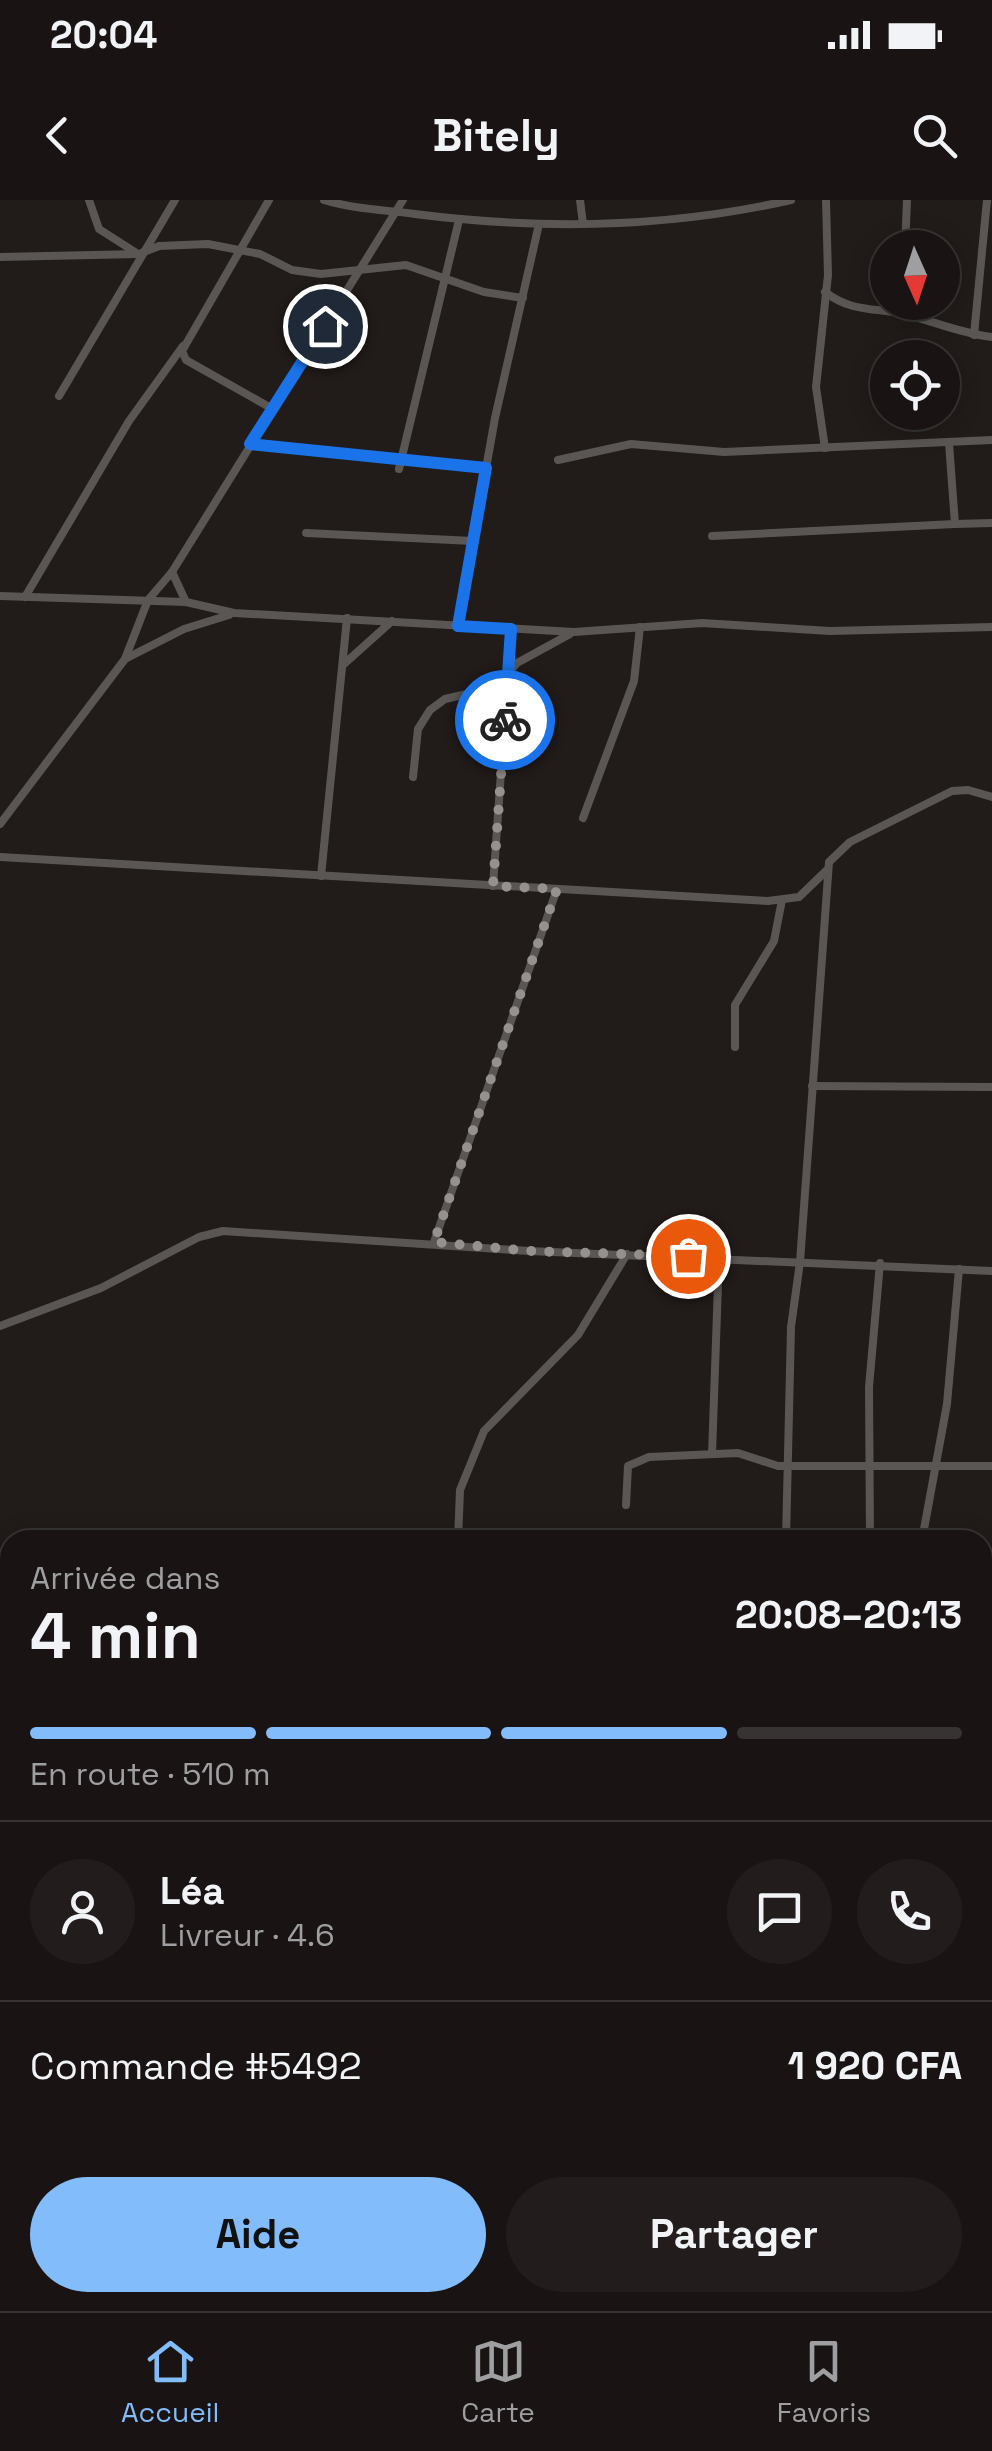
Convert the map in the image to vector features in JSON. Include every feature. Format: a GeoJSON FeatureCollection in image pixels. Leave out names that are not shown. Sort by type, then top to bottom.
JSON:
{"type":"FeatureCollection","features":[{"type":"Feature","properties":{"kind":"street"},"geometry":{"type":"LineString","coordinates":[[89,200],[99,229],[139,254]]}},
{"type":"Feature","properties":{"kind":"street"},"geometry":{"type":"LineString","coordinates":[[59,396],[139,254],[175,200]]}},
{"type":"Feature","properties":{"kind":"street"},"geometry":{"type":"LineString","coordinates":[[25,598],[129,421],[183,346],[269,200]]}},
{"type":"Feature","properties":{"kind":"street"},"geometry":{"type":"LineString","coordinates":[[324,200],[459,220],[539,224],[646,222],[791,200]]}},
{"type":"Feature","properties":{"kind":"street"},"geometry":{"type":"LineString","coordinates":[[0,824],[125,658],[148,600],[172,572],[403,200]]}},
{"type":"Feature","properties":{"kind":"street"},"geometry":{"type":"LineString","coordinates":[[580,200],[583,224]]}},
{"type":"Feature","properties":{"kind":"street"},"geometry":{"type":"LineString","coordinates":[[826,200],[825,292],[816,387],[826,448]]}},
{"type":"Feature","properties":{"kind":"street"},"geometry":{"type":"LineString","coordinates":[[906,230],[908,200]]}},
{"type":"Feature","properties":{"kind":"street"},"geometry":{"type":"LineString","coordinates":[[974,335],[987,200]]}},
{"type":"Feature","properties":{"kind":"street"},"geometry":{"type":"LineString","coordinates":[[399,470],[459,220]]}},
{"type":"Feature","properties":{"kind":"street"},"geometry":{"type":"LineString","coordinates":[[458,626],[486,468],[539,224]]}},
{"type":"Feature","properties":{"kind":"street"},"geometry":{"type":"LineString","coordinates":[[0,257],[139,254],[159,246],[208,244],[240,249],[292,270],[321,274],[406,266],[484,292],[524,298]]}},
{"type":"Feature","properties":{"kind":"street"},"geometry":{"type":"LineString","coordinates":[[825,292],[859,310],[870,311]]}},
{"type":"Feature","properties":{"kind":"street"},"geometry":{"type":"LineString","coordinates":[[923,320],[992,337]]}},
{"type":"Feature","properties":{"kind":"street"},"geometry":{"type":"LineString","coordinates":[[183,346],[186,360],[271,408]]}},
{"type":"Feature","properties":{"kind":"street"},"geometry":{"type":"LineString","coordinates":[[558,460],[630,444],[724,452],[992,440]]}},
{"type":"Feature","properties":{"kind":"street"},"geometry":{"type":"LineString","coordinates":[[950,443],[954,524]]}},
{"type":"Feature","properties":{"kind":"street"},"geometry":{"type":"LineString","coordinates":[[250,444],[486,468]]}},
{"type":"Feature","properties":{"kind":"street"},"geometry":{"type":"LineString","coordinates":[[712,536],[992,524]]}},
{"type":"Feature","properties":{"kind":"street"},"geometry":{"type":"LineString","coordinates":[[306,533],[473,541]]}},
{"type":"Feature","properties":{"kind":"street"},"geometry":{"type":"LineString","coordinates":[[172,572],[186,602]]}},
{"type":"Feature","properties":{"kind":"street"},"geometry":{"type":"LineString","coordinates":[[0,596],[186,602],[234,613],[574,632],[702,623],[795,630],[992,627]]}},
{"type":"Feature","properties":{"kind":"street"},"geometry":{"type":"LineString","coordinates":[[125,658],[184,628],[234,613]]}},
{"type":"Feature","properties":{"kind":"street"},"geometry":{"type":"LineString","coordinates":[[321,876],[347,618]]}},
{"type":"Feature","properties":{"kind":"street"},"geometry":{"type":"LineString","coordinates":[[344,664],[392,621]]}},
{"type":"Feature","properties":{"kind":"street"},"geometry":{"type":"LineString","coordinates":[[583,818],[634,681],[640,627]]}},
{"type":"Feature","properties":{"kind":"street"},"geometry":{"type":"LineString","coordinates":[[493,886],[511,629]]}},
{"type":"Feature","properties":{"kind":"street"},"geometry":{"type":"LineString","coordinates":[[413,777],[418,729],[430,710],[445,700],[483,694],[497,687],[518,662],[574,632]]}},
{"type":"Feature","properties":{"kind":"street"},"geometry":{"type":"LineString","coordinates":[[787,1530],[791,1327],[800,1262],[827,870],[831,856],[850,842],[929,801],[968,790],[992,797]]}},
{"type":"Feature","properties":{"kind":"street"},"geometry":{"type":"LineString","coordinates":[[0,857],[782,900],[799,898],[827,870]]}},
{"type":"Feature","properties":{"kind":"street"},"geometry":{"type":"LineString","coordinates":[[434,1242],[557,889]]}},
{"type":"Feature","properties":{"kind":"street"},"geometry":{"type":"LineString","coordinates":[[735,1047],[734,1005],[774,941],[782,900]]}},
{"type":"Feature","properties":{"kind":"street"},"geometry":{"type":"LineString","coordinates":[[812,1086],[992,1087]]}},
{"type":"Feature","properties":{"kind":"street"},"geometry":{"type":"LineString","coordinates":[[0,1326],[101,1288],[199,1236],[224,1232],[992,1271]]}},
{"type":"Feature","properties":{"kind":"street"},"geometry":{"type":"LineString","coordinates":[[458,1530],[460,1490],[484,1431],[498,1414],[534,1386],[578,1335],[627,1254]]}},
{"type":"Feature","properties":{"kind":"street"},"geometry":{"type":"LineString","coordinates":[[712,1454],[719,1256]]}},
{"type":"Feature","properties":{"kind":"street"},"geometry":{"type":"LineString","coordinates":[[869,1530],[866,1466],[880,1263]]}},
{"type":"Feature","properties":{"kind":"street"},"geometry":{"type":"LineString","coordinates":[[924,1530],[947,1404],[958,1269]]}},
{"type":"Feature","properties":{"kind":"street"},"geometry":{"type":"LineString","coordinates":[[626,1505],[628,1466],[649,1457],[749,1453],[770,1464],[992,1466]]}},
{"type":"Feature","properties":{"kind":"way so far"},"geometry":{"type":"LineString","coordinates":[[505,720],[493,886],[557,889],[506,1026],[434,1242],[529,1251],[688,1256]]}},
{"type":"Feature","properties":{"kind":"route"},"geometry":{"type":"LineString","coordinates":[[325,326],[250,444],[486,468],[458,626],[511,629],[505,720]]}}]}
